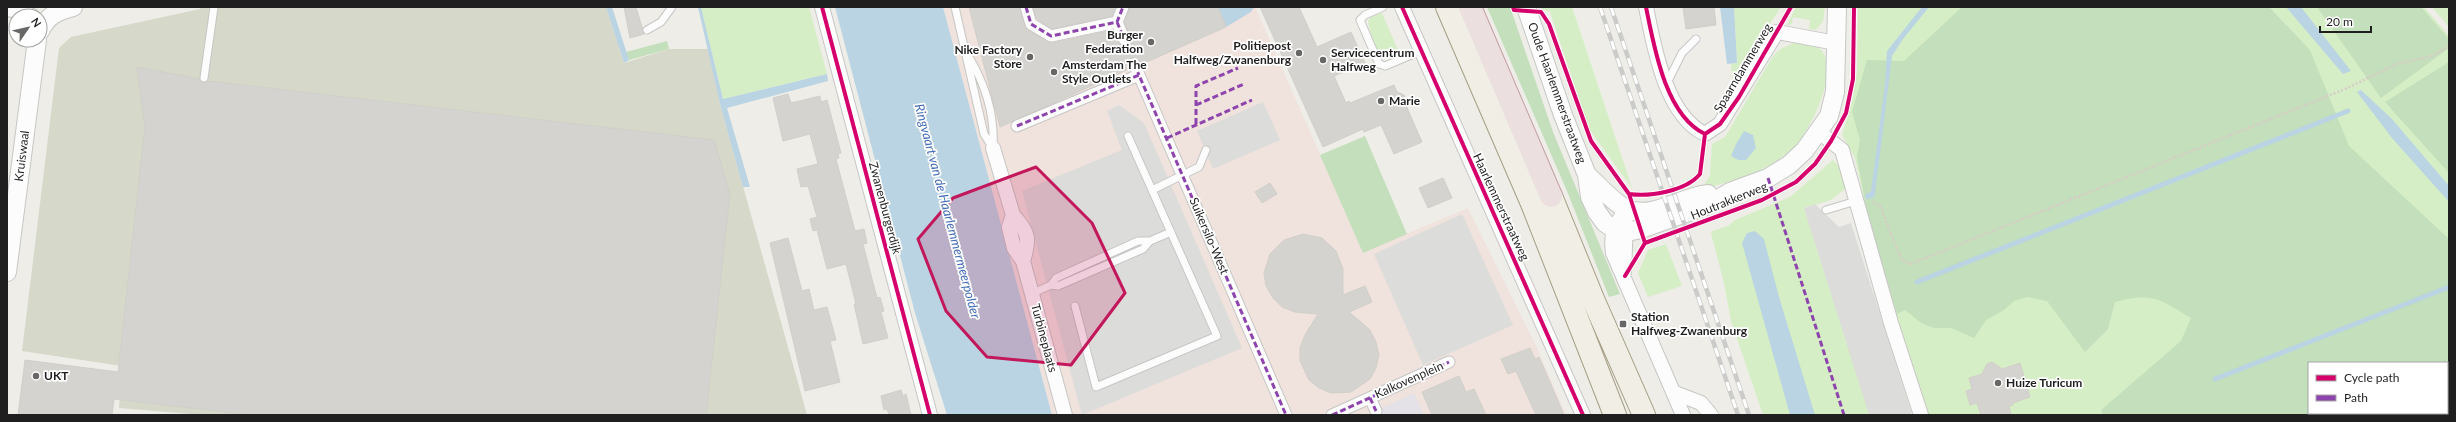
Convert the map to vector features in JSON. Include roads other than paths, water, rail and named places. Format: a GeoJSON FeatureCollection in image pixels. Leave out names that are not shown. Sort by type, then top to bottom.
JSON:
{"type":"FeatureCollection","features":[{"type":"Feature","properties":{"kind":"highway"},"geometry":{"type":"LineString","coordinates":[[1470,7],[1551,196]]}},
{"type":"Feature","properties":{"kind":"main road"},"geometry":{"type":"LineString","coordinates":[[1447,7],[1560,273],[1615,415]]}},
{"type":"Feature","properties":{"kind":"main road"},"geometry":{"type":"LineString","coordinates":[[1551,196],[1593,299],[1644,415]]}},
{"type":"Feature","properties":{"kind":"street"},"geometry":{"type":"LineString","coordinates":[[48,16],[58,10],[73,7]]}},
{"type":"Feature","properties":{"kind":"street","name":"Zwanenburgerdijk"},"geometry":{"type":"LineString","coordinates":[[822,7],[930,415]]}},
{"type":"Feature","properties":{"kind":"street"},"geometry":{"type":"LineString","coordinates":[[1026,7],[1031,24],[1051,36],[1117,22]]}},
{"type":"Feature","properties":{"kind":"street"},"geometry":{"type":"LineString","coordinates":[[1123,7],[1117,22],[1124,39]]}},
{"type":"Feature","properties":{"kind":"street","name":"Haarlemmerstraatweg"},"geometry":{"type":"LineString","coordinates":[[1402,7],[1583,415]]}},
{"type":"Feature","properties":{"kind":"street","name":"Oude Haarlemmerstraatweg"},"geometry":{"type":"LineString","coordinates":[[1526,7],[1563,116],[1587,175],[1590,197],[1597,212],[1605,223],[1620,230]]}},
{"type":"Feature","properties":{"kind":"street","name":"Spaarndammerweg"},"geometry":{"type":"LineString","coordinates":[[1646,7],[1652,37],[1666,84],[1674,102],[1685,118],[1705,134],[1720,124],[1777,32],[1836,42]]}},
{"type":"Feature","properties":{"kind":"street","name":"Houtrakkerweg"},"geometry":{"type":"LineString","coordinates":[[1620,230],[1641,229],[1708,205],[1730,192],[1777,173],[1797,158],[1819,132],[1829,116],[1835,92],[1837,7]]}},
{"type":"Feature","properties":{"kind":"street","name":"Kruiswaal"},"geometry":{"type":"LineString","coordinates":[[7,272],[36,48]]}},
{"type":"Feature","properties":{"kind":"street","name":"Suikersilo-West"},"geometry":{"type":"LineString","coordinates":[[1134,64],[1286,415]]}},
{"type":"Feature","properties":{"kind":"street"},"geometry":{"type":"LineString","coordinates":[[1017,126],[1139,75]]}},
{"type":"Feature","properties":{"kind":"street"},"geometry":{"type":"LineString","coordinates":[[1819,132],[1842,150],[1921,415]]}},
{"type":"Feature","properties":{"kind":"street","name":"Turbineplaats"},"geometry":{"type":"LineString","coordinates":[[993,148],[1013,215],[1024,227],[1029,244],[1023,261],[1065,415]]}},
{"type":"Feature","properties":{"kind":"street","name":"Oude Haarlemmerstraatweg"},"geometry":{"type":"LineString","coordinates":[[1587,175],[1626,209]]}},
{"type":"Feature","properties":{"kind":"street","name":"Houtrakkerweg"},"geometry":{"type":"LineString","coordinates":[[1626,209],[1650,211],[1705,194],[1730,192]]}},
{"type":"Feature","properties":{"kind":"street"},"geometry":{"type":"LineString","coordinates":[[1626,209],[1620,230],[1624,250],[1624,276],[1683,415]]}},
{"type":"Feature","properties":{"kind":"street","name":"Kalkovenplein"},"geometry":{"type":"LineString","coordinates":[[1332,415],[1449,362]]}},
{"type":"Feature","properties":{"kind":"street"},"geometry":{"type":"LineString","coordinates":[[1674,392],[1701,403],[1711,415]]}},
{"type":"Feature","properties":{"kind":"street","name":"Kalkovenplein"},"geometry":{"type":"LineString","coordinates":[[1370,398],[1376,411]]}},
{"type":"Feature","properties":{"kind":"lane"},"geometry":{"type":"LineString","coordinates":[[204,78],[214,7]]}},
{"type":"Feature","properties":{"kind":"lane"},"geometry":{"type":"LineString","coordinates":[[647,30],[660,22],[672,7]]}},
{"type":"Feature","properties":{"kind":"lane"},"geometry":{"type":"LineString","coordinates":[[955,7],[967,53],[970,79],[984,134],[993,148]]}},
{"type":"Feature","properties":{"kind":"lane"},"geometry":{"type":"LineString","coordinates":[[1383,7],[1365,15],[1360,20],[1379,64],[1385,66],[1421,51]]}},
{"type":"Feature","properties":{"kind":"lane"},"geometry":{"type":"LineString","coordinates":[[1666,84],[1682,53],[1696,39]]}},
{"type":"Feature","properties":{"kind":"lane"},"geometry":{"type":"LineString","coordinates":[[967,53],[981,78],[994,130],[993,148]]}},
{"type":"Feature","properties":{"kind":"lane"},"geometry":{"type":"LineString","coordinates":[[1075,306],[1096,387],[1217,336],[1128,136]]}},
{"type":"Feature","properties":{"kind":"lane"},"geometry":{"type":"LineString","coordinates":[[1152,190],[1199,168],[1206,150]]}},
{"type":"Feature","properties":{"kind":"lane"},"geometry":{"type":"LineString","coordinates":[[1826,210],[1856,200]]}},
{"type":"Feature","properties":{"kind":"lane"},"geometry":{"type":"LineString","coordinates":[[1031,294],[1051,285],[1056,278],[1062,275],[1138,241],[1150,241],[1171,232]]}},
{"type":"Feature","properties":{"kind":"water"},"geometry":{"type":"Polygon","coordinates":[[[606,7],[612,7],[629,60],[624,63],[606,7]]]}},
{"type":"Feature","properties":{"kind":"water"},"geometry":{"type":"Polygon","coordinates":[[[698,7],[701,7],[723,99],[827,74],[828,81],[727,108],[750,187],[743,187],[720,104],[698,7]]]}},
{"type":"Feature","properties":{"kind":"water","name":"Ringvaart van de Haarlemmermeerpolder"},"geometry":{"type":"Polygon","coordinates":[[[835,7],[943,7],[1052,415],[947,415],[915,313],[835,7]]]}},
{"type":"Feature","properties":{"kind":"water"},"geometry":{"type":"Polygon","coordinates":[[[1217,7],[1254,7],[1251,12],[1226,27],[1217,7]]]}},
{"type":"Feature","properties":{"kind":"water"},"geometry":{"type":"Polygon","coordinates":[[[1720,7],[1734,7],[1737,63],[1727,64],[1720,7]]]}},
{"type":"Feature","properties":{"kind":"water"},"geometry":{"type":"Polygon","coordinates":[[[1922,7],[1929,7],[1903,39],[1892,56],[1875,194],[1873,198],[1866,199],[1865,195],[1871,191],[1885,84],[1887,51],[1922,7]]]}},
{"type":"Feature","properties":{"kind":"water"},"geometry":{"type":"Polygon","coordinates":[[[2286,7],[2301,7],[2351,71],[2343,74],[2286,7]]]}},
{"type":"Feature","properties":{"kind":"water"},"geometry":{"type":"Polygon","coordinates":[[[2361,90],[2392,119],[2449,186],[2449,202],[2392,138],[2357,92],[2361,90]]]}},
{"type":"Feature","properties":{"kind":"water"},"geometry":{"type":"Polygon","coordinates":[[[1744,131],[1753,135],[1756,148],[1746,160],[1738,160],[1731,156],[1744,131]]]}},
{"type":"Feature","properties":{"kind":"water"},"geometry":{"type":"Polygon","coordinates":[[[1755,231],[1764,239],[1779,297],[1815,415],[1790,415],[1742,243],[1747,233],[1755,231]]]}},
{"type":"Feature","properties":{"kind":"waterway"},"geometry":{"type":"LineString","coordinates":[[1917,282],[2348,111]]}},
{"type":"Feature","properties":{"kind":"waterway"},"geometry":{"type":"LineString","coordinates":[[2215,379],[2449,287]]}},
{"type":"Feature","properties":{"kind":"railway"},"geometry":{"type":"LineString","coordinates":[[1600,7],[1738,415]]}},
{"type":"Feature","properties":{"kind":"railway"},"geometry":{"type":"LineString","coordinates":[[1611,7],[1749,415]]}},
{"type":"Feature","properties":{"kind":"place","name":"Burger Federation"},"geometry":{"type":"Point","coordinates":[1151,42]}},
{"type":"Feature","properties":{"kind":"place","name":"Politiepost Halfweg/Zwanenburg"},"geometry":{"type":"Point","coordinates":[1299,53]}},
{"type":"Feature","properties":{"kind":"place","name":"Nike Factory Store"},"geometry":{"type":"Point","coordinates":[1030,57]}},
{"type":"Feature","properties":{"kind":"place","name":"Servicecentrum Halfweg"},"geometry":{"type":"Point","coordinates":[1323,60]}},
{"type":"Feature","properties":{"kind":"place","name":"Amsterdam The Style Outlets"},"geometry":{"type":"Point","coordinates":[1054,72]}},
{"type":"Feature","properties":{"kind":"place","name":"Marie"},"geometry":{"type":"Point","coordinates":[1381,101]}},
{"type":"Feature","properties":{"kind":"place","name":"Station Halfweg-Zwanenburg"},"geometry":{"type":"Point","coordinates":[1623,324]}},
{"type":"Feature","properties":{"kind":"place","name":"UKT"},"geometry":{"type":"Point","coordinates":[36,376]}},
{"type":"Feature","properties":{"kind":"place","name":"Huize Turicum"},"geometry":{"type":"Point","coordinates":[1998,383]}}]}
